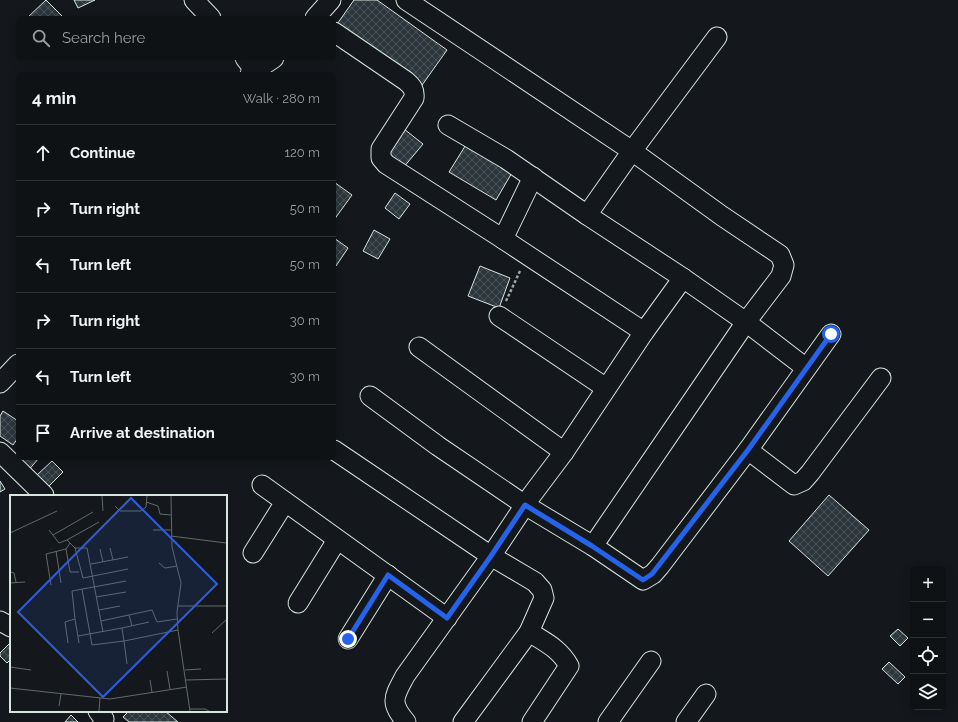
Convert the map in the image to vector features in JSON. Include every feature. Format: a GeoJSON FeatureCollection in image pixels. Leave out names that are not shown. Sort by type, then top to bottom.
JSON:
{"type":"FeatureCollection","features":[{"type":"Feature","properties":{"kind":"street"},"geometry":{"type":"LineString","coordinates":[[194,0],[208,16]]}},
{"type":"Feature","properties":{"kind":"street"},"geometry":{"type":"LineString","coordinates":[[317,16],[331,0]]}},
{"type":"Feature","properties":{"kind":"street"},"geometry":{"type":"LineString","coordinates":[[406,0],[632,151],[722,216],[780,255],[784,265],[781,276],[746,322],[592,546]]}},
{"type":"Feature","properties":{"kind":"street"},"geometry":{"type":"LineString","coordinates":[[336,33],[406,81],[412,86],[415,92],[414,98],[380,149],[381,158],[386,164],[644,332]]}},
{"type":"Feature","properties":{"kind":"street"},"geometry":{"type":"LineString","coordinates":[[587,215],[632,151],[717,37]]}},
{"type":"Feature","properties":{"kind":"street"},"geometry":{"type":"LineString","coordinates":[[250,68],[269,60]]}},
{"type":"Feature","properties":{"kind":"street"},"geometry":{"type":"LineString","coordinates":[[448,125],[506,159],[587,215],[683,278],[746,322],[806,368]]}},
{"type":"Feature","properties":{"kind":"street"},"geometry":{"type":"LineString","coordinates":[[503,239],[533,177]]}},
{"type":"Feature","properties":{"kind":"street"},"geometry":{"type":"LineString","coordinates":[[406,722],[396,710],[394,696],[404,676],[447,618],[525,505],[564,452],[644,332],[683,278]]}},
{"type":"Feature","properties":{"kind":"street"},"geometry":{"type":"LineString","coordinates":[[499,316],[606,388]]}},
{"type":"Feature","properties":{"kind":"street"},"geometry":{"type":"LineString","coordinates":[[370,396],[438,446],[525,505],[592,546],[643,580],[652,574],[748,450],[831,334]]}},
{"type":"Feature","properties":{"kind":"street"},"geometry":{"type":"LineString","coordinates":[[419,347],[564,452]]}},
{"type":"Feature","properties":{"kind":"street"},"geometry":{"type":"LineString","coordinates":[[0,383],[16,366]]}},
{"type":"Feature","properties":{"kind":"street"},"geometry":{"type":"LineString","coordinates":[[748,450],[794,485],[803,481],[881,378]]}},
{"type":"Feature","properties":{"kind":"street"},"geometry":{"type":"LineString","coordinates":[[336,451],[491,556],[535,582],[542,590],[544,598],[529,632],[463,722]]}},
{"type":"Feature","properties":{"kind":"street"},"geometry":{"type":"LineString","coordinates":[[0,452],[44,495]]}},
{"type":"Feature","properties":{"kind":"street"},"geometry":{"type":"LineString","coordinates":[[262,485],[447,618]]}},
{"type":"Feature","properties":{"kind":"street"},"geometry":{"type":"LineString","coordinates":[[253,553],[285,502]]}},
{"type":"Feature","properties":{"kind":"street"},"geometry":{"type":"LineString","coordinates":[[298,603],[337,540]]}},
{"type":"Feature","properties":{"kind":"street"},"geometry":{"type":"LineString","coordinates":[[348,639],[388,575]]}},
{"type":"Feature","properties":{"kind":"street"},"geometry":{"type":"LineString","coordinates":[[0,621],[10,626]]}},
{"type":"Feature","properties":{"kind":"street"},"geometry":{"type":"LineString","coordinates":[[529,632],[558,651],[565,658],[569,666],[532,722]]}},
{"type":"Feature","properties":{"kind":"street"},"geometry":{"type":"LineString","coordinates":[[608,722],[651,661]]}},
{"type":"Feature","properties":{"kind":"street"},"geometry":{"type":"LineString","coordinates":[[686,722],[706,694]]}},
{"type":"Feature","properties":{"kind":"street"},"geometry":{"type":"LineString","coordinates":[[99,712],[104,719],[103,722]]}},
{"type":"Feature","properties":{"kind":"path"},"geometry":{"type":"LineString","coordinates":[[499,316],[528,256]]}},
{"type":"Feature","properties":{"kind":"building"},"geometry":{"type":"Polygon","coordinates":[[[46,0],[62,16],[29,16],[46,0]]]}},
{"type":"Feature","properties":{"kind":"building"},"geometry":{"type":"Polygon","coordinates":[[[74,0],[95,0],[78,8],[74,0]]]}},
{"type":"Feature","properties":{"kind":"building"},"geometry":{"type":"Polygon","coordinates":[[[354,0],[377,0],[447,50],[420,88],[336,28],[354,0]]]}},
{"type":"Feature","properties":{"kind":"building"},"geometry":{"type":"Polygon","coordinates":[[[404,129],[423,144],[403,168],[385,152],[404,129]]]}},
{"type":"Feature","properties":{"kind":"building"},"geometry":{"type":"Polygon","coordinates":[[[467,143],[513,171],[496,200],[449,172],[467,143]]]}},
{"type":"Feature","properties":{"kind":"building"},"geometry":{"type":"Polygon","coordinates":[[[336,183],[352,195],[336,217],[336,183]]]}},
{"type":"Feature","properties":{"kind":"building"},"geometry":{"type":"Polygon","coordinates":[[[395,193],[410,204],[399,219],[385,208],[395,193]]]}},
{"type":"Feature","properties":{"kind":"building"},"geometry":{"type":"Polygon","coordinates":[[[374,230],[390,239],[378,259],[363,251],[374,230]]]}},
{"type":"Feature","properties":{"kind":"building"},"geometry":{"type":"Polygon","coordinates":[[[336,239],[348,248],[336,266],[336,239]]]}},
{"type":"Feature","properties":{"kind":"building"},"geometry":{"type":"Polygon","coordinates":[[[480,266],[510,278],[499,308],[468,296],[480,266]]]}},
{"type":"Feature","properties":{"kind":"building"},"geometry":{"type":"Polygon","coordinates":[[[3,411],[16,420],[16,441],[13,445],[0,436],[0,416],[3,411]]]}},
{"type":"Feature","properties":{"kind":"building"},"geometry":{"type":"Polygon","coordinates":[[[19,460],[37,460],[27,472],[19,460]]]}},
{"type":"Feature","properties":{"kind":"building"},"geometry":{"type":"Polygon","coordinates":[[[52,461],[63,472],[48,487],[37,475],[52,461]]]}},
{"type":"Feature","properties":{"kind":"building"},"geometry":{"type":"Polygon","coordinates":[[[0,481],[5,489],[0,492],[0,481]]]}},
{"type":"Feature","properties":{"kind":"building"},"geometry":{"type":"Polygon","coordinates":[[[829,495],[869,530],[828,576],[789,541],[829,495]]]}},
{"type":"Feature","properties":{"kind":"building"},"geometry":{"type":"Polygon","coordinates":[[[898,629],[908,638],[900,646],[890,636],[898,629]]]}},
{"type":"Feature","properties":{"kind":"building"},"geometry":{"type":"Polygon","coordinates":[[[10,643],[10,660],[7,663],[0,656],[0,653],[10,643]]]}},
{"type":"Feature","properties":{"kind":"building"},"geometry":{"type":"Polygon","coordinates":[[[889,662],[905,677],[898,684],[882,669],[889,662]]]}},
{"type":"Feature","properties":{"kind":"building"},"geometry":{"type":"Polygon","coordinates":[[[128,712],[166,712],[178,722],[129,722],[123,717],[128,712]]]}},
{"type":"Feature","properties":{"kind":"building"},"geometry":{"type":"Polygon","coordinates":[[[71,715],[78,722],[65,722],[71,715]]]}},
{"type":"Feature","properties":{"kind":"route"},"geometry":{"type":"LineString","coordinates":[[348,639],[388,575],[447,618],[525,505],[592,546],[643,580],[660,566],[748,450],[831,334]]}}]}
